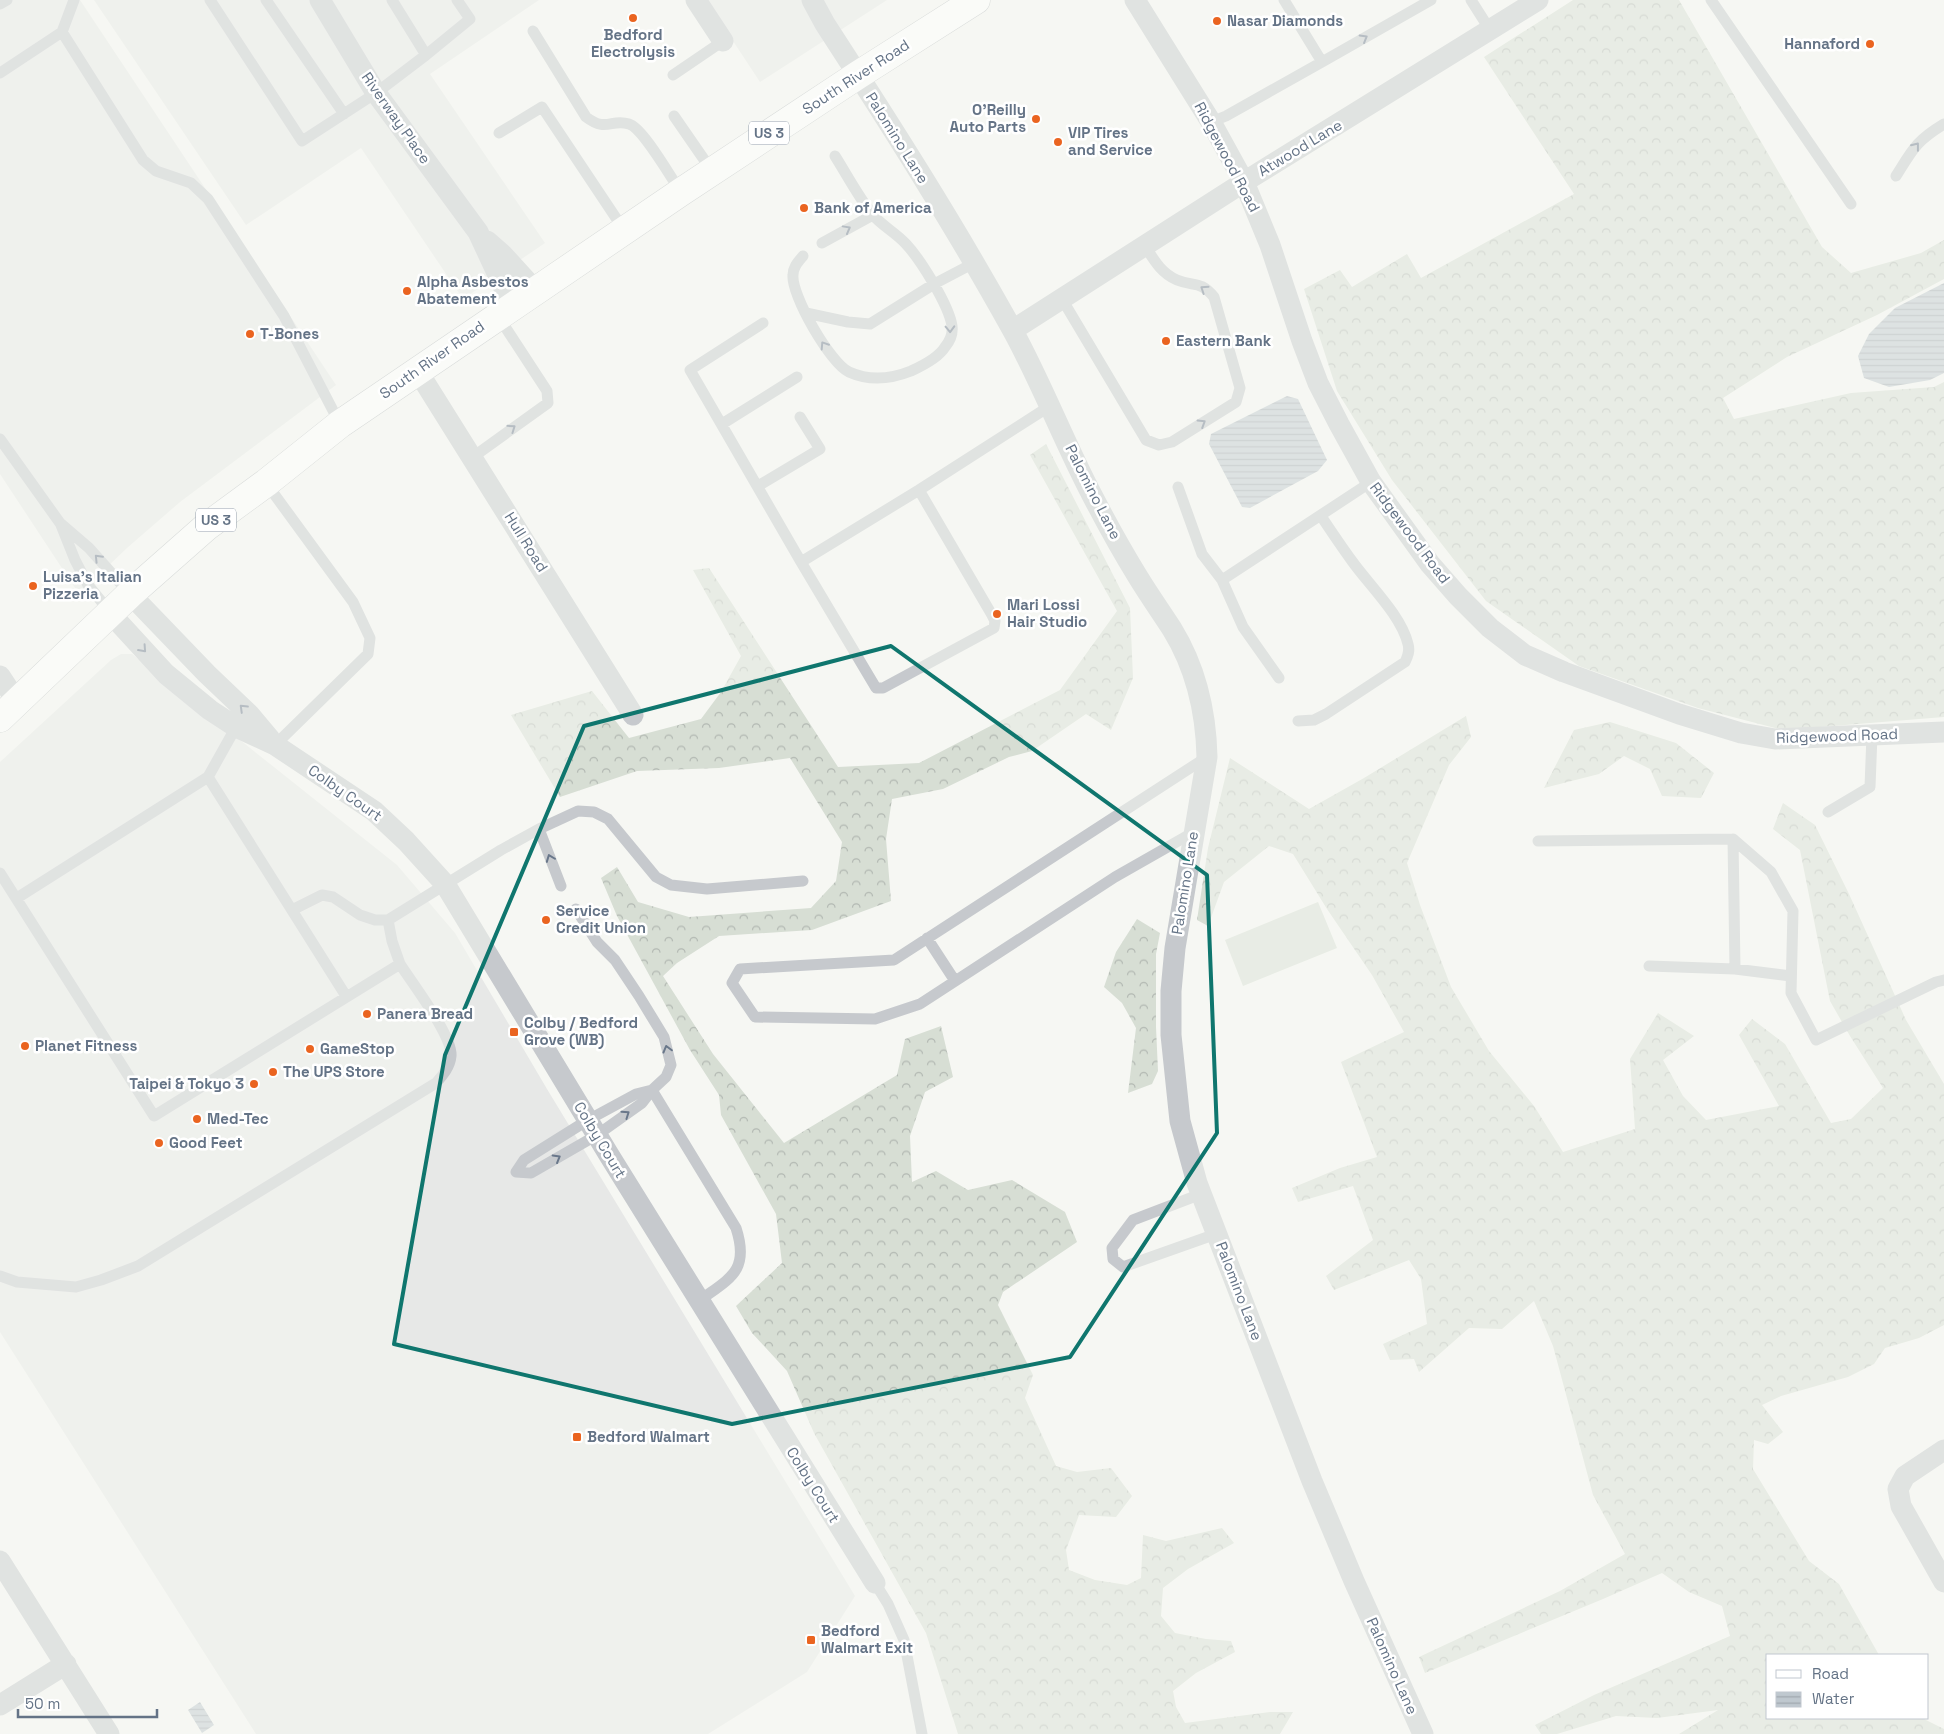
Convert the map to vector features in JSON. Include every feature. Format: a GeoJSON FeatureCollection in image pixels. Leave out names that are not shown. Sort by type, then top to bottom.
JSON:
{"type":"FeatureCollection","features":[{"type":"Feature","properties":{"kind":"main road","name":"South River Road"},"geometry":{"type":"LineString","coordinates":[[8,710],[130,594],[206,527],[266,483],[340,424],[680,192],[858,74],[976,0]]}},
{"type":"Feature","properties":{"kind":"street","name":"Riverway Place"},"geometry":{"type":"LineString","coordinates":[[320,0],[376,93],[478,232],[503,254],[535,290]]}},
{"type":"Feature","properties":{"kind":"street"},"geometry":{"type":"LineString","coordinates":[[696,0],[723,41]]}},
{"type":"Feature","properties":{"kind":"street","name":"Palomino Lane"},"geometry":{"type":"LineString","coordinates":[[812,0],[825,24],[858,74],[974,263],[1012,330],[1093,497],[1138,577],[1183,650],[1198,691],[1203,713],[1207,757],[1175,948],[1171,991],[1171,1035],[1180,1121],[1201,1194],[1312,1481],[1354,1581],[1423,1734]]}},
{"type":"Feature","properties":{"kind":"street","name":"Ridgewood Road"},"geometry":{"type":"LineString","coordinates":[[1135,0],[1211,122],[1244,182],[1267,237],[1318,383],[1371,482],[1430,564],[1490,628],[1525,655],[1564,672],[1679,714],[1741,733],[1775,739],[1944,732]]}},
{"type":"Feature","properties":{"kind":"street","name":"Atwood Lane"},"geometry":{"type":"LineString","coordinates":[[1012,330],[1244,182],[1538,0]]}},
{"type":"Feature","properties":{"kind":"street","name":"Riverway Place"},"geometry":{"type":"LineString","coordinates":[[478,232],[505,310]]}},
{"type":"Feature","properties":{"kind":"street","name":"Hull Road"},"geometry":{"type":"LineString","coordinates":[[417,370],[473,456],[633,714]]}},
{"type":"Feature","properties":{"kind":"street","name":"Colby Court"},"geometry":{"type":"LineString","coordinates":[[130,594],[207,674],[249,714],[275,745]]}},
{"type":"Feature","properties":{"kind":"street","name":"Colby Court"},"geometry":{"type":"LineString","coordinates":[[110,613],[166,674],[210,710],[236,727],[275,745],[374,811],[406,841],[445,884],[699,1301],[875,1583]]}},
{"type":"Feature","properties":{"kind":"street"},"geometry":{"type":"LineString","coordinates":[[0,676],[8,710]]}},
{"type":"Feature","properties":{"kind":"street"},"geometry":{"type":"LineString","coordinates":[[1944,1450],[1905,1476],[1898,1489],[1901,1506],[1944,1582]]}},
{"type":"Feature","properties":{"kind":"street"},"geometry":{"type":"LineString","coordinates":[[0,1561],[109,1734]]}},
{"type":"Feature","properties":{"kind":"street"},"geometry":{"type":"LineString","coordinates":[[0,1705],[66,1664]]}},
{"type":"Feature","properties":{"kind":"lane"},"geometry":{"type":"LineString","coordinates":[[0,4],[6,0]]}},
{"type":"Feature","properties":{"kind":"lane"},"geometry":{"type":"LineString","coordinates":[[0,73],[62,32],[74,0]]}},
{"type":"Feature","properties":{"kind":"lane"},"geometry":{"type":"LineString","coordinates":[[210,0],[302,141],[376,93],[426,56],[470,19],[457,0]]}},
{"type":"Feature","properties":{"kind":"lane"},"geometry":{"type":"LineString","coordinates":[[266,0],[344,114]]}},
{"type":"Feature","properties":{"kind":"lane"},"geometry":{"type":"LineString","coordinates":[[392,0],[426,56]]}},
{"type":"Feature","properties":{"kind":"lane"},"geometry":{"type":"LineString","coordinates":[[1284,0],[1322,62]]}},
{"type":"Feature","properties":{"kind":"lane"},"geometry":{"type":"LineString","coordinates":[[1211,122],[1226,116],[1431,0]]}},
{"type":"Feature","properties":{"kind":"lane"},"geometry":{"type":"LineString","coordinates":[[1471,0],[1490,30]]}},
{"type":"Feature","properties":{"kind":"lane"},"geometry":{"type":"LineString","coordinates":[[1711,0],[1851,204]]}},
{"type":"Feature","properties":{"kind":"lane"},"geometry":{"type":"LineString","coordinates":[[533,31],[586,116],[600,125],[627,123],[639,129],[680,192]]}},
{"type":"Feature","properties":{"kind":"lane"},"geometry":{"type":"LineString","coordinates":[[62,32],[143,160],[156,171],[191,183],[208,199],[284,316],[340,424]]}},
{"type":"Feature","properties":{"kind":"lane"},"geometry":{"type":"LineString","coordinates":[[673,75],[723,41]]}},
{"type":"Feature","properties":{"kind":"lane"},"geometry":{"type":"LineString","coordinates":[[498,133],[542,107],[624,230]]}},
{"type":"Feature","properties":{"kind":"lane"},"geometry":{"type":"LineString","coordinates":[[674,116],[712,171]]}},
{"type":"Feature","properties":{"kind":"lane"},"geometry":{"type":"LineString","coordinates":[[1896,176],[1916,143],[1944,124]]}},
{"type":"Feature","properties":{"kind":"lane"},"geometry":{"type":"LineString","coordinates":[[803,256],[794,266],[792,277],[797,293],[823,344],[834,360],[847,371],[866,377],[899,376],[928,361],[944,350],[950,339],[952,326],[946,308],[934,284],[908,245],[873,215],[835,156]]}},
{"type":"Feature","properties":{"kind":"lane"},"geometry":{"type":"LineString","coordinates":[[822,243],[873,215]]}},
{"type":"Feature","properties":{"kind":"lane"},"geometry":{"type":"LineString","coordinates":[[1062,298],[1146,440],[1159,445],[1172,442],[1236,402],[1240,388],[1214,297],[1207,288],[1177,280],[1161,270],[1144,246]]}},
{"type":"Feature","properties":{"kind":"lane"},"geometry":{"type":"LineString","coordinates":[[806,313],[870,324],[934,284],[974,263]]}},
{"type":"Feature","properties":{"kind":"lane"},"geometry":{"type":"LineString","coordinates":[[473,456],[548,403],[547,391],[505,310]]}},
{"type":"Feature","properties":{"kind":"lane"},"geometry":{"type":"LineString","coordinates":[[763,323],[690,370],[876,688],[884,688],[994,628],[995,621],[992,614],[919,490]]}},
{"type":"Feature","properties":{"kind":"lane"},"geometry":{"type":"LineString","coordinates":[[722,424],[797,377]]}},
{"type":"Feature","properties":{"kind":"lane"},"geometry":{"type":"LineString","coordinates":[[801,562],[919,490],[1050,406]]}},
{"type":"Feature","properties":{"kind":"lane"},"geometry":{"type":"LineString","coordinates":[[758,486],[820,449],[800,417]]}},
{"type":"Feature","properties":{"kind":"lane"},"geometry":{"type":"LineString","coordinates":[[0,439],[60,523],[75,560],[88,585],[110,613]]}},
{"type":"Feature","properties":{"kind":"lane"},"geometry":{"type":"LineString","coordinates":[[1222,580],[1371,482]]}},
{"type":"Feature","properties":{"kind":"lane"},"geometry":{"type":"LineString","coordinates":[[266,483],[353,602],[370,638],[368,654],[275,745]]}},
{"type":"Feature","properties":{"kind":"lane"},"geometry":{"type":"LineString","coordinates":[[1178,487],[1202,554],[1222,580],[1243,627],[1279,678]]}},
{"type":"Feature","properties":{"kind":"lane"},"geometry":{"type":"LineString","coordinates":[[1298,721],[1314,720],[1326,714],[1405,662],[1409,653],[1408,643],[1403,631],[1389,607],[1352,562],[1321,516]]}},
{"type":"Feature","properties":{"kind":"lane"},"geometry":{"type":"LineString","coordinates":[[60,523],[89,548],[130,594]]}},
{"type":"Feature","properties":{"kind":"lane"},"geometry":{"type":"LineString","coordinates":[[17,898],[208,777],[236,727]]}},
{"type":"Feature","properties":{"kind":"lane"},"geometry":{"type":"LineString","coordinates":[[1828,812],[1870,787],[1872,735]]}},
{"type":"Feature","properties":{"kind":"lane"},"geometry":{"type":"LineString","coordinates":[[1194,832],[1116,877],[920,1004],[875,1019],[755,1017],[732,983],[740,969],[894,960],[1207,757]]}},
{"type":"Feature","properties":{"kind":"lane"},"geometry":{"type":"LineString","coordinates":[[208,777],[346,996]]}},
{"type":"Feature","properties":{"kind":"lane"},"geometry":{"type":"LineString","coordinates":[[292,910],[322,895],[333,897],[375,920],[388,920],[539,829],[578,811],[594,812],[608,819],[656,877],[671,885],[707,889],[803,881]]}},
{"type":"Feature","properties":{"kind":"lane"},"geometry":{"type":"LineString","coordinates":[[539,829],[561,886]]}},
{"type":"Feature","properties":{"kind":"lane"},"geometry":{"type":"LineString","coordinates":[[1733,839],[1735,969]]}},
{"type":"Feature","properties":{"kind":"lane"},"geometry":{"type":"LineString","coordinates":[[1538,841],[1733,839],[1771,872],[1793,911],[1791,993],[1816,1040],[1936,982],[1944,980]]}},
{"type":"Feature","properties":{"kind":"lane"},"geometry":{"type":"LineString","coordinates":[[0,873],[154,1116],[400,964]]}},
{"type":"Feature","properties":{"kind":"lane"},"geometry":{"type":"LineString","coordinates":[[576,909],[597,942],[615,960],[664,1038],[671,1065],[666,1077],[642,1103],[593,1127],[524,1160],[516,1172],[531,1173],[593,1127],[636,1094],[652,1090]]}},
{"type":"Feature","properties":{"kind":"lane"},"geometry":{"type":"LineString","coordinates":[[0,1276],[17,1282],[76,1287],[138,1266],[436,1083],[447,1071],[451,1056],[449,1039],[400,964],[392,941],[388,920]]}},
{"type":"Feature","properties":{"kind":"lane"},"geometry":{"type":"LineString","coordinates":[[927,938],[955,981]]}},
{"type":"Feature","properties":{"kind":"lane"},"geometry":{"type":"LineString","coordinates":[[1649,966],[1735,969],[1792,976]]}},
{"type":"Feature","properties":{"kind":"lane"},"geometry":{"type":"LineString","coordinates":[[652,1090],[736,1228],[741,1243],[741,1259],[737,1270],[699,1301]]}},
{"type":"Feature","properties":{"kind":"lane"},"geometry":{"type":"LineString","coordinates":[[1201,1194],[1133,1220],[1112,1248],[1113,1259],[1123,1267],[1216,1234]]}},
{"type":"Feature","properties":{"kind":"lane"},"geometry":{"type":"LineString","coordinates":[[875,1583],[888,1604],[904,1640],[922,1734]]}},
{"type":"Feature","properties":{"kind":"highlighted area"},"geometry":{"type":"Polygon","coordinates":[[[891,646],[1207,875],[1217,1133],[1070,1357],[732,1424],[394,1344],[445,1055],[584,726],[891,646]]]}},
{"type":"Feature","properties":{"kind":"shaded area"},"geometry":{"type":"Polygon","coordinates":[[[0,0],[80,0],[336,385],[180,502],[127,548],[79,594],[0,474],[0,0]]]}},
{"type":"Feature","properties":{"kind":"shaded area"},"geometry":{"type":"Polygon","coordinates":[[[94,0],[539,0],[430,74],[545,243],[463,299],[361,148],[246,225],[94,0]]]}},
{"type":"Feature","properties":{"kind":"shaded area"},"geometry":{"type":"Polygon","coordinates":[[[706,0],[887,0],[760,82],[706,0]]]}},
{"type":"Feature","properties":{"kind":"shaded area"},"geometry":{"type":"Polygon","coordinates":[[[121,654],[132,654],[397,865],[455,933],[547,1089],[855,1596],[807,1672],[708,1734],[256,1734],[0,1332],[0,762],[111,660],[121,654]]]}},
{"type":"Feature","properties":{"kind":"green space"},"geometry":{"type":"Polygon","coordinates":[[[1573,0],[1679,0],[1822,247],[1851,273],[1921,253],[1944,240],[1944,279],[1877,315],[1787,357],[1723,398],[1734,419],[1851,393],[1934,387],[1944,382],[1944,717],[1783,730],[1698,708],[1579,666],[1486,601],[1392,480],[1337,391],[1304,289],[1340,270],[1352,287],[1407,254],[1421,278],[1574,194],[1484,57],[1573,0]]]}},
{"type":"Feature","properties":{"kind":"green space"},"geometry":{"type":"Polygon","coordinates":[[[1046,444],[1130,608],[1133,678],[1111,730],[1086,714],[1032,751],[1009,757],[943,789],[892,799],[886,839],[891,901],[812,930],[719,936],[677,963],[663,976],[713,1054],[784,1143],[897,1075],[905,1039],[941,1026],[953,1077],[925,1092],[910,1136],[912,1182],[936,1171],[968,1190],[1012,1180],[1065,1212],[1077,1242],[1003,1292],[998,1305],[1033,1375],[1025,1398],[1056,1466],[1077,1472],[1111,1468],[1132,1496],[1116,1517],[1079,1515],[1066,1550],[1069,1570],[1095,1580],[1127,1585],[1141,1578],[1143,1535],[1166,1541],[1222,1528],[1234,1543],[1188,1569],[1163,1588],[1161,1616],[1175,1633],[1206,1639],[1231,1641],[1235,1652],[1196,1673],[1173,1691],[1176,1707],[1185,1723],[1270,1712],[1293,1712],[1280,1734],[958,1734],[926,1633],[814,1433],[787,1371],[752,1333],[736,1306],[782,1263],[776,1214],[721,1115],[719,1095],[690,1050],[617,916],[601,878],[617,867],[638,902],[689,917],[811,908],[836,881],[842,842],[790,758],[719,768],[637,771],[560,797],[511,715],[592,691],[629,738],[701,719],[721,692],[741,656],[693,570],[709,568],[838,767],[919,763],[1060,690],[1117,611],[1030,455],[1046,444]]]}},
{"type":"Feature","properties":{"kind":"green space"},"geometry":{"type":"Polygon","coordinates":[[[1466,716],[1471,737],[1449,765],[1407,863],[1420,905],[1451,987],[1489,1051],[1534,1106],[1563,1152],[1635,1129],[1630,1059],[1658,1013],[1694,1036],[1663,1060],[1683,1096],[1706,1120],[1779,1106],[1739,1035],[1752,1019],[1785,1044],[1831,1123],[1851,1119],[1883,1088],[1830,1001],[1800,850],[1773,829],[1783,803],[1815,825],[1849,894],[1906,1020],[1944,1084],[1944,1325],[1919,1338],[1885,1348],[1874,1364],[1848,1377],[1781,1396],[1762,1405],[1783,1432],[1768,1444],[1754,1440],[1753,1469],[1809,1561],[1839,1584],[1878,1654],[1766,1654],[1766,1719],[1924,1719],[1944,1729],[1944,1734],[1679,1734],[1718,1710],[1657,1718],[1616,1716],[1557,1734],[1541,1734],[1535,1725],[1594,1695],[1730,1636],[1722,1606],[1689,1592],[1662,1573],[1425,1673],[1419,1657],[1560,1591],[1625,1554],[1593,1495],[1553,1346],[1534,1301],[1502,1329],[1469,1328],[1419,1372],[1414,1359],[1390,1360],[1383,1344],[1427,1324],[1421,1279],[1409,1260],[1334,1290],[1326,1276],[1373,1240],[1353,1186],[1298,1202],[1292,1188],[1340,1168],[1377,1157],[1341,1062],[1404,1032],[1372,975],[1327,909],[1293,854],[1269,846],[1224,882],[1208,926],[1197,920],[1208,848],[1230,758],[1309,809],[1466,716]]]}},
{"type":"Feature","properties":{"kind":"green space"},"geometry":{"type":"Polygon","coordinates":[[[1610,722],[1676,743],[1714,773],[1701,798],[1662,796],[1650,769],[1624,756],[1599,774],[1544,788],[1574,730],[1610,722]]]}},
{"type":"Feature","properties":{"kind":"green space"},"geometry":{"type":"Polygon","coordinates":[[[1318,902],[1337,948],[1243,986],[1225,940],[1318,902]]]}},
{"type":"Feature","properties":{"kind":"green space"},"geometry":{"type":"Polygon","coordinates":[[[1137,919],[1160,933],[1156,954],[1158,1071],[1152,1084],[1128,1093],[1136,1028],[1122,1003],[1104,987],[1116,952],[1137,919]]]}},
{"type":"Feature","properties":{"kind":"water"},"geometry":{"type":"Polygon","coordinates":[[[1944,283],[1944,373],[1930,380],[1889,387],[1864,378],[1858,356],[1869,334],[1895,308],[1944,283]]]}},
{"type":"Feature","properties":{"kind":"water"},"geometry":{"type":"Polygon","coordinates":[[[1287,396],[1298,399],[1327,460],[1318,471],[1250,508],[1242,507],[1209,444],[1211,434],[1287,396]]]}},
{"type":"Feature","properties":{"kind":"water"},"geometry":{"type":"Polygon","coordinates":[[[200,1702],[214,1725],[202,1733],[188,1710],[200,1702]]]}},
{"type":"Feature","properties":{"kind":"place","name":"Bedford Electrolysis"},"geometry":{"type":"Point","coordinates":[633,18]}},
{"type":"Feature","properties":{"kind":"place","name":"Nasar Diamonds"},"geometry":{"type":"Point","coordinates":[1217,21]}},
{"type":"Feature","properties":{"kind":"place","name":"Hannaford"},"geometry":{"type":"Point","coordinates":[1870,44]}},
{"type":"Feature","properties":{"kind":"place","name":"O'Reilly Auto Parts"},"geometry":{"type":"Point","coordinates":[1036,119]}},
{"type":"Feature","properties":{"kind":"place","name":"VIP Tires and Service"},"geometry":{"type":"Point","coordinates":[1058,142]}},
{"type":"Feature","properties":{"kind":"place","name":"Bank of America"},"geometry":{"type":"Point","coordinates":[804,208]}},
{"type":"Feature","properties":{"kind":"place","name":"Alpha Asbestos Abatement"},"geometry":{"type":"Point","coordinates":[407,291]}},
{"type":"Feature","properties":{"kind":"place","name":"T-Bones"},"geometry":{"type":"Point","coordinates":[250,334]}},
{"type":"Feature","properties":{"kind":"place","name":"Eastern Bank"},"geometry":{"type":"Point","coordinates":[1166,341]}},
{"type":"Feature","properties":{"kind":"place","name":"Luisa's Italian Pizzeria"},"geometry":{"type":"Point","coordinates":[33,586]}},
{"type":"Feature","properties":{"kind":"place","name":"Mari Lossi Hair Studio"},"geometry":{"type":"Point","coordinates":[997,614]}},
{"type":"Feature","properties":{"kind":"place","name":"Service Credit Union"},"geometry":{"type":"Point","coordinates":[546,920]}},
{"type":"Feature","properties":{"kind":"place","name":"Panera Bread"},"geometry":{"type":"Point","coordinates":[367,1014]}},
{"type":"Feature","properties":{"kind":"place","name":"Colby / Bedford Grove (WB)"},"geometry":{"type":"Point","coordinates":[514,1032]}},
{"type":"Feature","properties":{"kind":"place","name":"Planet Fitness"},"geometry":{"type":"Point","coordinates":[25,1046]}},
{"type":"Feature","properties":{"kind":"place","name":"GameStop"},"geometry":{"type":"Point","coordinates":[310,1049]}},
{"type":"Feature","properties":{"kind":"place","name":"The UPS Store"},"geometry":{"type":"Point","coordinates":[273,1072]}},
{"type":"Feature","properties":{"kind":"place","name":"Taipei & Tokyo 3"},"geometry":{"type":"Point","coordinates":[254,1084]}},
{"type":"Feature","properties":{"kind":"place","name":"Med-Tec"},"geometry":{"type":"Point","coordinates":[197,1119]}},
{"type":"Feature","properties":{"kind":"place","name":"Good Feet"},"geometry":{"type":"Point","coordinates":[159,1143]}},
{"type":"Feature","properties":{"kind":"place","name":"Bedford Walmart"},"geometry":{"type":"Point","coordinates":[577,1437]}},
{"type":"Feature","properties":{"kind":"place","name":"Bedford Walmart Exit"},"geometry":{"type":"Point","coordinates":[811,1640]}}]}
